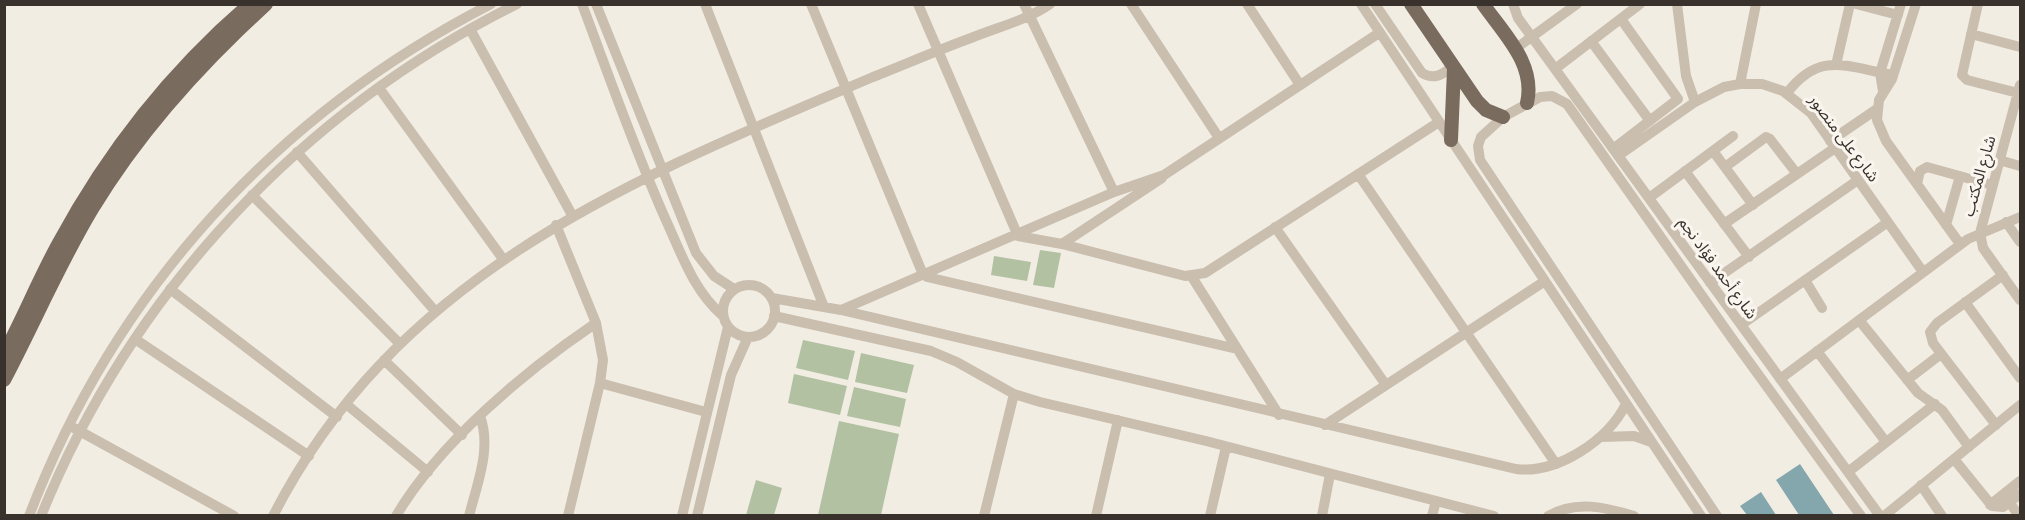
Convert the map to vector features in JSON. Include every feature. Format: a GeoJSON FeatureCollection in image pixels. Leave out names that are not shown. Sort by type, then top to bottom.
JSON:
{"type":"FeatureCollection","features":[{"type":"Feature","properties":{"kind":"main road"},"geometry":{"type":"LineString","coordinates":[[4,354],[59,243],[106,165],[179,73],[250,4]]}},
{"type":"Feature","properties":{"kind":"main road"},"geometry":{"type":"LineString","coordinates":[[4,380],[69,250],[117,171],[188,81],[266,4]]}},
{"type":"Feature","properties":{"kind":"main road"},"geometry":{"type":"LineString","coordinates":[[1412,4],[1453,68],[1481,106],[1503,117]]}},
{"type":"Feature","properties":{"kind":"main road"},"geometry":{"type":"LineString","coordinates":[[1483,4],[1515,49],[1528,75],[1527,103]]}},
{"type":"Feature","properties":{"kind":"main road"},"geometry":{"type":"LineString","coordinates":[[1451,140],[1453,68]]}},
{"type":"Feature","properties":{"kind":"street"},"geometry":{"type":"LineString","coordinates":[[29,516],[69,425],[95,374],[122,330],[197,232],[268,160],[344,96],[403,55],[491,4]]}},
{"type":"Feature","properties":{"kind":"street"},"geometry":{"type":"LineString","coordinates":[[41,516],[80,432],[135,339],[170,289],[208,242],[297,152],[379,88],[470,29],[517,4]]}},
{"type":"Feature","properties":{"kind":"street"},"geometry":{"type":"LineString","coordinates":[[582,4],[647,177],[694,283],[723,316],[728,327],[739,335],[748,337],[766,330],[774,316],[772,298],[764,289],[752,285],[734,289],[723,304],[723,316]]}},
{"type":"Feature","properties":{"kind":"street"},"geometry":{"type":"LineString","coordinates":[[596,4],[701,261],[714,276],[734,289]]}},
{"type":"Feature","properties":{"kind":"street"},"geometry":{"type":"LineString","coordinates":[[705,4],[824,307]]}},
{"type":"Feature","properties":{"kind":"street"},"geometry":{"type":"LineString","coordinates":[[811,4],[924,275],[929,279],[1237,349]]}},
{"type":"Feature","properties":{"kind":"street"},"geometry":{"type":"LineString","coordinates":[[918,4],[936,51],[1018,236]]}},
{"type":"Feature","properties":{"kind":"street"},"geometry":{"type":"LineString","coordinates":[[273,516],[309,456],[346,404],[384,360],[435,311],[503,260],[556,225],[662,168],[936,51],[1006,25],[1031,9],[1050,4]]}},
{"type":"Feature","properties":{"kind":"street"},"geometry":{"type":"LineString","coordinates":[[1131,4],[1219,138]]}},
{"type":"Feature","properties":{"kind":"street"},"geometry":{"type":"LineString","coordinates":[[1246,4],[1300,85]]}},
{"type":"Feature","properties":{"kind":"street"},"geometry":{"type":"LineString","coordinates":[[1361,4],[1701,516]]}},
{"type":"Feature","properties":{"kind":"street"},"geometry":{"type":"LineString","coordinates":[[1375,4],[1422,73],[1430,77],[1439,76],[1453,68]]}},
{"type":"Feature","properties":{"kind":"street","name":"شارع أحمد فؤاد نجم"},"geometry":{"type":"LineString","coordinates":[[1513,4],[1518,18],[1882,516]]}},
{"type":"Feature","properties":{"kind":"street"},"geometry":{"type":"LineString","coordinates":[[1515,49],[1577,4]]}},
{"type":"Feature","properties":{"kind":"street"},"geometry":{"type":"LineString","coordinates":[[1555,69],[1640,4]]}},
{"type":"Feature","properties":{"kind":"street"},"geometry":{"type":"LineString","coordinates":[[1677,4],[1684,68],[1695,102]]}},
{"type":"Feature","properties":{"kind":"street"},"geometry":{"type":"LineString","coordinates":[[1740,84],[1756,4]]}},
{"type":"Feature","properties":{"kind":"street"},"geometry":{"type":"LineString","coordinates":[[1836,65],[1850,4]]}},
{"type":"Feature","properties":{"kind":"street"},"geometry":{"type":"LineString","coordinates":[[1856,4],[1899,10],[1880,73],[1883,91]]}},
{"type":"Feature","properties":{"kind":"street"},"geometry":{"type":"LineString","coordinates":[[1916,4],[1893,75],[1883,91],[1877,109],[1880,131],[1960,244]]}},
{"type":"Feature","properties":{"kind":"street"},"geometry":{"type":"LineString","coordinates":[[1978,4],[1961,71],[1964,78],[2019,89]]}},
{"type":"Feature","properties":{"kind":"street"},"geometry":{"type":"LineString","coordinates":[[1031,9],[1114,192]]}},
{"type":"Feature","properties":{"kind":"street"},"geometry":{"type":"LineString","coordinates":[[1616,152],[1677,101],[1678,97],[1620,19]]}},
{"type":"Feature","properties":{"kind":"street"},"geometry":{"type":"LineString","coordinates":[[470,29],[572,215]]}},
{"type":"Feature","properties":{"kind":"street"},"geometry":{"type":"LineString","coordinates":[[1062,244],[1379,33]]}},
{"type":"Feature","properties":{"kind":"street"},"geometry":{"type":"LineString","coordinates":[[1971,34],[2020,47]]}},
{"type":"Feature","properties":{"kind":"street"},"geometry":{"type":"LineString","coordinates":[[1591,41],[1650,122]]}},
{"type":"Feature","properties":{"kind":"street"},"geometry":{"type":"LineString","coordinates":[[1787,93],[1805,72],[1820,66],[1836,65],[1893,75]]}},
{"type":"Feature","properties":{"kind":"street","name":"شارع على منصور"},"geometry":{"type":"LineString","coordinates":[[1616,152],[1695,102],[1724,87],[1762,84],[1787,93],[1811,113],[1923,272]]}},
{"type":"Feature","properties":{"kind":"street"},"geometry":{"type":"LineString","coordinates":[[379,88],[503,260]]}},
{"type":"Feature","properties":{"kind":"street","name":"شارع المكتب"},"geometry":{"type":"LineString","coordinates":[[2019,89],[2016,121],[1999,160],[1980,232],[1983,248],[2020,300]]}},
{"type":"Feature","properties":{"kind":"street","name":"شارع أحمد فؤاد نجم"},"geometry":{"type":"LineString","coordinates":[[1717,516],[1480,160],[1478,146],[1481,136],[1503,117],[1527,103],[1546,96],[1557,98],[1567,104],[1731,337],[1861,516]]}},
{"type":"Feature","properties":{"kind":"street"},"geometry":{"type":"LineString","coordinates":[[1724,224],[1797,174],[1877,109]]}},
{"type":"Feature","properties":{"kind":"street"},"geometry":{"type":"LineString","coordinates":[[1018,236],[1062,244],[1192,277],[1205,273],[1439,122]]}},
{"type":"Feature","properties":{"kind":"street"},"geometry":{"type":"LineString","coordinates":[[1649,198],[1733,136]]}},
{"type":"Feature","properties":{"kind":"street"},"geometry":{"type":"LineString","coordinates":[[1725,166],[1766,137],[1797,174]]}},
{"type":"Feature","properties":{"kind":"street"},"geometry":{"type":"LineString","coordinates":[[1713,151],[1753,205]]}},
{"type":"Feature","properties":{"kind":"street"},"geometry":{"type":"LineString","coordinates":[[297,152],[435,311]]}},
{"type":"Feature","properties":{"kind":"street"},"geometry":{"type":"LineString","coordinates":[[1999,160],[2020,166]]}},
{"type":"Feature","properties":{"kind":"street"},"geometry":{"type":"LineString","coordinates":[[1917,184],[1920,171],[1924,167],[1992,185]]}},
{"type":"Feature","properties":{"kind":"street"},"geometry":{"type":"LineString","coordinates":[[1685,171],[1749,257]]}},
{"type":"Feature","properties":{"kind":"street"},"geometry":{"type":"LineString","coordinates":[[1358,174],[1556,464]]}},
{"type":"Feature","properties":{"kind":"street"},"geometry":{"type":"LineString","coordinates":[[841,310],[1018,236],[1114,192],[1164,175]]}},
{"type":"Feature","properties":{"kind":"street"},"geometry":{"type":"LineString","coordinates":[[1946,225],[1960,176]]}},
{"type":"Feature","properties":{"kind":"street"},"geometry":{"type":"LineString","coordinates":[[1710,283],[1858,180]]}},
{"type":"Feature","properties":{"kind":"street"},"geometry":{"type":"LineString","coordinates":[[252,195],[400,344]]}},
{"type":"Feature","properties":{"kind":"street"},"geometry":{"type":"LineString","coordinates":[[1780,379],[1960,244],[1980,232],[2020,217]]}},
{"type":"Feature","properties":{"kind":"street"},"geometry":{"type":"LineString","coordinates":[[1741,325],[1888,222]]}},
{"type":"Feature","properties":{"kind":"street"},"geometry":{"type":"LineString","coordinates":[[2006,222],[2020,242]]}},
{"type":"Feature","properties":{"kind":"street"},"geometry":{"type":"LineString","coordinates":[[556,225],[596,323],[602,351],[600,383],[568,516]]}},
{"type":"Feature","properties":{"kind":"street"},"geometry":{"type":"LineString","coordinates":[[1275,226],[1386,385]]}},
{"type":"Feature","properties":{"kind":"street"},"geometry":{"type":"LineString","coordinates":[[197,232],[208,242]]}},
{"type":"Feature","properties":{"kind":"street"},"geometry":{"type":"LineString","coordinates":[[1996,425],[1931,338],[1933,327],[2003,276]]}},
{"type":"Feature","properties":{"kind":"street"},"geometry":{"type":"LineString","coordinates":[[1192,277],[1279,415]]}},
{"type":"Feature","properties":{"kind":"street"},"geometry":{"type":"LineString","coordinates":[[1805,280],[1822,308]]}},
{"type":"Feature","properties":{"kind":"street"},"geometry":{"type":"LineString","coordinates":[[1325,425],[1545,281]]}},
{"type":"Feature","properties":{"kind":"street"},"geometry":{"type":"LineString","coordinates":[[170,289],[337,417]]}},
{"type":"Feature","properties":{"kind":"street"},"geometry":{"type":"LineString","coordinates":[[772,298],[841,310],[1516,469],[1534,470],[1556,464],[1600,437],[1626,404]]}},
{"type":"Feature","properties":{"kind":"street"},"geometry":{"type":"LineString","coordinates":[[1965,302],[2020,378]]}},
{"type":"Feature","properties":{"kind":"street"},"geometry":{"type":"LineString","coordinates":[[774,316],[931,351],[957,362],[1014,394],[1494,516]]}},
{"type":"Feature","properties":{"kind":"street"},"geometry":{"type":"LineString","coordinates":[[1859,320],[1907,380],[1922,396],[1935,404],[1969,447]]}},
{"type":"Feature","properties":{"kind":"street"},"geometry":{"type":"LineString","coordinates":[[396,516],[428,472],[480,416],[518,380],[596,323]]}},
{"type":"Feature","properties":{"kind":"street"},"geometry":{"type":"LineString","coordinates":[[682,516],[728,327]]}},
{"type":"Feature","properties":{"kind":"street"},"geometry":{"type":"LineString","coordinates":[[697,516],[731,375],[748,337]]}},
{"type":"Feature","properties":{"kind":"street"},"geometry":{"type":"LineString","coordinates":[[135,339],[309,456]]}},
{"type":"Feature","properties":{"kind":"street"},"geometry":{"type":"LineString","coordinates":[[1817,351],[1886,442]]}},
{"type":"Feature","properties":{"kind":"street"},"geometry":{"type":"LineString","coordinates":[[1907,380],[1941,354]]}},
{"type":"Feature","properties":{"kind":"street"},"geometry":{"type":"LineString","coordinates":[[384,360],[462,435]]}},
{"type":"Feature","properties":{"kind":"street"},"geometry":{"type":"LineString","coordinates":[[600,383],[706,412]]}},
{"type":"Feature","properties":{"kind":"street"},"geometry":{"type":"LineString","coordinates":[[984,516],[1014,394]]}},
{"type":"Feature","properties":{"kind":"street"},"geometry":{"type":"LineString","coordinates":[[346,404],[428,472]]}},
{"type":"Feature","properties":{"kind":"street"},"geometry":{"type":"LineString","coordinates":[[1848,472],[1935,404]]}},
{"type":"Feature","properties":{"kind":"street"},"geometry":{"type":"LineString","coordinates":[[1882,516],[2020,405]]}},
{"type":"Feature","properties":{"kind":"street"},"geometry":{"type":"LineString","coordinates":[[469,516],[485,445],[485,432],[480,416]]}},
{"type":"Feature","properties":{"kind":"street"},"geometry":{"type":"LineString","coordinates":[[1096,516],[1118,420]]}},
{"type":"Feature","properties":{"kind":"street"},"geometry":{"type":"LineString","coordinates":[[69,425],[234,516]]}},
{"type":"Feature","properties":{"kind":"street"},"geometry":{"type":"LineString","coordinates":[[1600,437],[1628,436],[1652,442]]}},
{"type":"Feature","properties":{"kind":"street"},"geometry":{"type":"LineString","coordinates":[[1210,516],[1226,447]]}},
{"type":"Feature","properties":{"kind":"street"},"geometry":{"type":"LineString","coordinates":[[1660,455],[1668,454],[1671,447]]}},
{"type":"Feature","properties":{"kind":"street"},"geometry":{"type":"LineString","coordinates":[[1954,459],[1990,505],[2000,508],[2020,494]]}},
{"type":"Feature","properties":{"kind":"street"},"geometry":{"type":"LineString","coordinates":[[1322,516],[1330,474]]}},
{"type":"Feature","properties":{"kind":"street"},"geometry":{"type":"LineString","coordinates":[[1680,485],[1684,478],[1692,478]]}},
{"type":"Feature","properties":{"kind":"street"},"geometry":{"type":"LineString","coordinates":[[1990,505],[2020,481]]}},
{"type":"Feature","properties":{"kind":"street"},"geometry":{"type":"LineString","coordinates":[[1921,485],[1942,516]]}},
{"type":"Feature","properties":{"kind":"street"},"geometry":{"type":"LineString","coordinates":[[1432,516],[1436,501]]}},
{"type":"Feature","properties":{"kind":"street"},"geometry":{"type":"LineString","coordinates":[[2010,502],[2019,516]]}},
{"type":"Feature","properties":{"kind":"street"},"geometry":{"type":"LineString","coordinates":[[1548,516],[1568,507],[1582,506],[1634,516]]}},
{"type":"Feature","properties":{"kind":"green space"},"geometry":{"type":"Polygon","coordinates":[[[1040,250],[1061,253],[1054,288],[1033,285],[1040,250]]]}},
{"type":"Feature","properties":{"kind":"green space"},"geometry":{"type":"Polygon","coordinates":[[[994,256],[1031,262],[1027,281],[991,275],[994,256]]]}},
{"type":"Feature","properties":{"kind":"green space"},"geometry":{"type":"Polygon","coordinates":[[[803,340],[855,351],[848,380],[796,368],[803,340]]]}},
{"type":"Feature","properties":{"kind":"green space"},"geometry":{"type":"Polygon","coordinates":[[[861,353],[914,365],[907,393],[855,382],[861,353]]]}},
{"type":"Feature","properties":{"kind":"green space"},"geometry":{"type":"Polygon","coordinates":[[[794,374],[847,386],[840,415],[788,403],[794,374]]]}},
{"type":"Feature","properties":{"kind":"green space"},"geometry":{"type":"Polygon","coordinates":[[[854,387],[906,399],[900,427],[847,416],[854,387]]]}},
{"type":"Feature","properties":{"kind":"green space"},"geometry":{"type":"Polygon","coordinates":[[[839,421],[899,434],[881,515],[818,515],[839,421]]]}},
{"type":"Feature","properties":{"kind":"green space"},"geometry":{"type":"Polygon","coordinates":[[[756,480],[782,488],[774,515],[746,515],[756,480]]]}},
{"type":"Feature","properties":{"kind":"water"},"geometry":{"type":"Polygon","coordinates":[[[1800,464],[1834,515],[1799,515],[1776,480],[1800,464]]]}},
{"type":"Feature","properties":{"kind":"water"},"geometry":{"type":"Polygon","coordinates":[[[1761,492],[1776,515],[1747,515],[1740,506],[1761,492]]]}}]}
